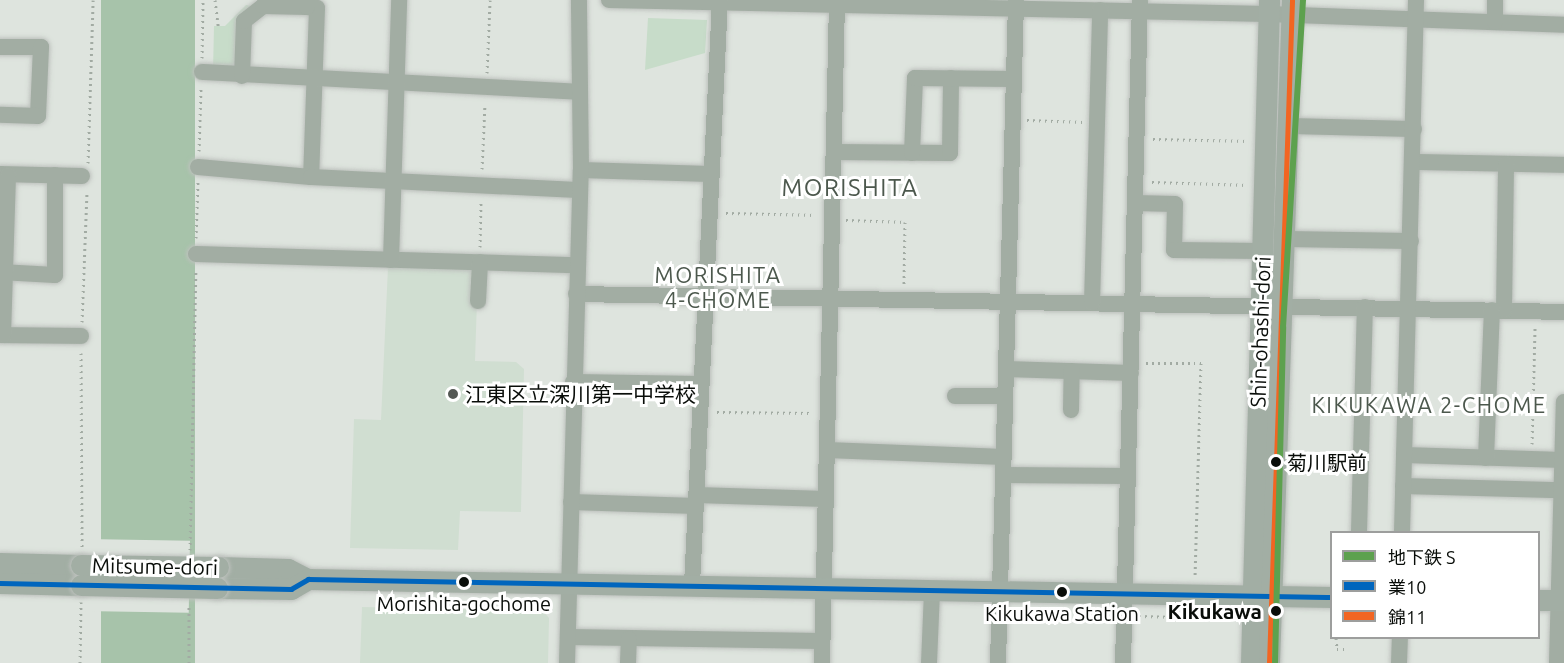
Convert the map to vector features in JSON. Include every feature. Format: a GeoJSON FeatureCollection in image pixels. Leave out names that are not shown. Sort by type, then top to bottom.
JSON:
{"type":"FeatureCollection","features":[{"type":"Feature","properties":{"kind":"main road","name":"Shin-ohashi-dori"},"geometry":{"type":"LineString","coordinates":[[1251,663],[1262,596],[1260,305],[1268,7]]}},
{"type":"Feature","properties":{"kind":"main road"},"geometry":{"type":"LineString","coordinates":[[1269,663],[1262,596],[1284,306],[1292,7]]}},
{"type":"Feature","properties":{"kind":"main road","name":"Mitsume-dori"},"geometry":{"type":"LineString","coordinates":[[0,563],[81,575],[217,588],[291,589],[308,579]]}},
{"type":"Feature","properties":{"kind":"main road","name":"Mitsume-dori"},"geometry":{"type":"LineString","coordinates":[[0,584],[81,575],[218,567],[288,569],[308,579],[1330,597]]}},
{"type":"Feature","properties":{"kind":"street"},"geometry":{"type":"LineString","coordinates":[[391,260],[399,0]]}},
{"type":"Feature","properties":{"kind":"street"},"geometry":{"type":"LineString","coordinates":[[567,663],[580,170],[579,0]]}},
{"type":"Feature","properties":{"kind":"street"},"geometry":{"type":"LineString","coordinates":[[609,0],[925,3],[1100,10],[1140,6],[1292,7],[1416,19],[1564,25]]}},
{"type":"Feature","properties":{"kind":"street"},"geometry":{"type":"LineString","coordinates":[[1402,531],[1410,308],[1416,0]]}},
{"type":"Feature","properties":{"kind":"street"},"geometry":{"type":"LineString","coordinates":[[1495,0],[1495,22]]}},
{"type":"Feature","properties":{"kind":"street"},"geometry":{"type":"LineString","coordinates":[[692,585],[708,212],[720,1]]}},
{"type":"Feature","properties":{"kind":"street"},"geometry":{"type":"LineString","coordinates":[[822,663],[837,2]]}},
{"type":"Feature","properties":{"kind":"street"},"geometry":{"type":"LineString","coordinates":[[242,76],[244,21],[263,6],[307,4],[317,8],[311,177]]}},
{"type":"Feature","properties":{"kind":"street"},"geometry":{"type":"LineString","coordinates":[[998,663],[1016,5]]}},
{"type":"Feature","properties":{"kind":"street"},"geometry":{"type":"LineString","coordinates":[[1123,663],[1140,6]]}},
{"type":"Feature","properties":{"kind":"street"},"geometry":{"type":"LineString","coordinates":[[1092,303],[1100,10]]}},
{"type":"Feature","properties":{"kind":"street"},"geometry":{"type":"LineString","coordinates":[[0,47],[41,48],[38,116],[0,115]]}},
{"type":"Feature","properties":{"kind":"street"},"geometry":{"type":"LineString","coordinates":[[202,72],[398,85],[579,92]]}},
{"type":"Feature","properties":{"kind":"street"},"geometry":{"type":"LineString","coordinates":[[912,153],[915,78],[1014,79]]}},
{"type":"Feature","properties":{"kind":"street"},"geometry":{"type":"LineString","coordinates":[[834,152],[950,153],[951,78]]}},
{"type":"Feature","properties":{"kind":"street"},"geometry":{"type":"LineString","coordinates":[[1288,126],[1414,129]]}},
{"type":"Feature","properties":{"kind":"street"},"geometry":{"type":"LineString","coordinates":[[1413,162],[1564,165]]}},
{"type":"Feature","properties":{"kind":"street"},"geometry":{"type":"LineString","coordinates":[[1486,458],[1498,310],[1506,164]]}},
{"type":"Feature","properties":{"kind":"street"},"geometry":{"type":"LineString","coordinates":[[198,167],[311,177],[578,190]]}},
{"type":"Feature","properties":{"kind":"street"},"geometry":{"type":"LineString","coordinates":[[580,170],[710,174]]}},
{"type":"Feature","properties":{"kind":"street"},"geometry":{"type":"LineString","coordinates":[[81,336],[2,335],[4,175],[82,176]]}},
{"type":"Feature","properties":{"kind":"street"},"geometry":{"type":"LineString","coordinates":[[3,272],[55,275],[55,175]]}},
{"type":"Feature","properties":{"kind":"street"},"geometry":{"type":"LineString","coordinates":[[1136,203],[1175,204],[1174,250],[1262,251]]}},
{"type":"Feature","properties":{"kind":"street"},"geometry":{"type":"LineString","coordinates":[[1286,240],[1411,241]]}},
{"type":"Feature","properties":{"kind":"street"},"geometry":{"type":"LineString","coordinates":[[196,254],[576,265]]}},
{"type":"Feature","properties":{"kind":"street"},"geometry":{"type":"LineString","coordinates":[[478,301],[480,262]]}},
{"type":"Feature","properties":{"kind":"street"},"geometry":{"type":"LineString","coordinates":[[576,294],[1564,312]]}},
{"type":"Feature","properties":{"kind":"street"},"geometry":{"type":"LineString","coordinates":[[1359,531],[1365,307]]}},
{"type":"Feature","properties":{"kind":"street"},"geometry":{"type":"LineString","coordinates":[[1006,369],[1072,371],[1131,368]]}},
{"type":"Feature","properties":{"kind":"street"},"geometry":{"type":"LineString","coordinates":[[1071,410],[1072,371]]}},
{"type":"Feature","properties":{"kind":"street"},"geometry":{"type":"LineString","coordinates":[[573,382],[701,384]]}},
{"type":"Feature","properties":{"kind":"street"},"geometry":{"type":"LineString","coordinates":[[955,396],[1005,396]]}},
{"type":"Feature","properties":{"kind":"street"},"geometry":{"type":"LineString","coordinates":[[1557,663],[1554,600],[1562,490],[1564,402]]}},
{"type":"Feature","properties":{"kind":"street"},"geometry":{"type":"LineString","coordinates":[[827,450],[1004,457]]}},
{"type":"Feature","properties":{"kind":"street"},"geometry":{"type":"LineString","coordinates":[[1404,455],[1532,459],[1563,466]]}},
{"type":"Feature","properties":{"kind":"street"},"geometry":{"type":"LineString","coordinates":[[1003,475],[1128,476]]}},
{"type":"Feature","properties":{"kind":"street"},"geometry":{"type":"LineString","coordinates":[[1403,486],[1562,490]]}},
{"type":"Feature","properties":{"kind":"street"},"geometry":{"type":"LineString","coordinates":[[571,502],[826,499]]}},
{"type":"Feature","properties":{"kind":"street"},"geometry":{"type":"LineString","coordinates":[[929,663],[932,590]]}},
{"type":"Feature","properties":{"kind":"street"},"geometry":{"type":"LineString","coordinates":[[568,638],[822,641]]}},
{"type":"Feature","properties":{"kind":"street"},"geometry":{"type":"LineString","coordinates":[[628,663],[629,639]]}},
{"type":"Feature","properties":{"kind":"street"},"geometry":{"type":"LineString","coordinates":[[1398,663],[1400,639]]}},
{"type":"Feature","properties":{"kind":"path"},"geometry":{"type":"LineString","coordinates":[[190,557],[198,167],[204,0]]}},
{"type":"Feature","properties":{"kind":"path"},"geometry":{"type":"LineString","coordinates":[[216,0],[218,26]]}},
{"type":"Feature","properties":{"kind":"path"},"geometry":{"type":"LineString","coordinates":[[480,262],[490,0]]}},
{"type":"Feature","properties":{"kind":"path"},"geometry":{"type":"LineString","coordinates":[[1013,120],[1097,122]]}},
{"type":"Feature","properties":{"kind":"path"},"geometry":{"type":"LineString","coordinates":[[1137,139],[1265,141]]}},
{"type":"Feature","properties":{"kind":"path"},"geometry":{"type":"LineString","coordinates":[[1136,182],[1264,185]]}},
{"type":"Feature","properties":{"kind":"path"},"geometry":{"type":"LineString","coordinates":[[708,212],[905,222],[904,299]]}},
{"type":"Feature","properties":{"kind":"path"},"geometry":{"type":"LineString","coordinates":[[1532,459],[1535,311]]}},
{"type":"Feature","properties":{"kind":"path"},"geometry":{"type":"LineString","coordinates":[[1131,368],[1201,363],[1194,595]]}},
{"type":"Feature","properties":{"kind":"path"},"geometry":{"type":"LineString","coordinates":[[717,412],[818,413]]}},
{"type":"Feature","properties":{"kind":"path"},"geometry":{"type":"LineString","coordinates":[[189,604],[189,663]]}},
{"type":"Feature","properties":{"kind":"path"},"geometry":{"type":"LineString","coordinates":[[1135,616],[1218,618]]}},
{"type":"Feature","properties":{"kind":"path"},"geometry":{"type":"LineString","coordinates":[[1336,639],[1337,649],[1344,649]]}},
{"type":"Feature","properties":{"kind":"shaded area"},"geometry":{"type":"Polygon","coordinates":[[[101,0],[195,0],[195,663],[101,663],[101,0]]]}},
{"type":"Feature","properties":{"kind":"shaded area"},"geometry":{"type":"Polygon","coordinates":[[[246,5],[256,7],[238,73],[213,71],[214,26],[225,26],[246,5]]]}},
{"type":"Feature","properties":{"kind":"shaded area"},"geometry":{"type":"Polygon","coordinates":[[[648,18],[707,20],[705,53],[645,70],[648,18]]]}},
{"type":"Feature","properties":{"kind":"shaded area","name":"江東区立深川第一中学校"},"geometry":{"type":"Polygon","coordinates":[[[388,267],[478,270],[475,361],[516,362],[524,369],[521,512],[460,511],[458,550],[350,548],[354,419],[381,420],[388,267]]]}},
{"type":"Feature","properties":{"kind":"shaded area"},"geometry":{"type":"Polygon","coordinates":[[[362,607],[543,611],[549,618],[548,663],[360,663],[362,607]]]}},
{"type":"Feature","properties":{"kind":"pier"},"geometry":{"type":"Polygon","coordinates":[[[85,539],[190,541],[189,613],[84,611],[85,539]]]}},
{"type":"Feature","properties":{"kind":"metro line","name":"S"},"geometry":{"type":"LineString","coordinates":[[1275,663],[1283,327],[1303,0]]}},
{"type":"Feature","properties":{"kind":"transit line","name":"錦11"},"geometry":{"type":"LineString","coordinates":[[1269,663],[1292,0]]}},
{"type":"Feature","properties":{"kind":"transit line","name":"業10"},"geometry":{"type":"LineString","coordinates":[[0,583],[291,589],[308,579],[1330,597]]}},
{"type":"Feature","properties":{"kind":"place","name":"江東区立深川第一中学校"},"geometry":{"type":"Point","coordinates":[453,394]}},
{"type":"Feature","properties":{"kind":"place","name":"菊川駅前"},"geometry":{"type":"Point","coordinates":[1276,462]}},
{"type":"Feature","properties":{"kind":"place","name":"Morishita-gochome"},"geometry":{"type":"Point","coordinates":[464,582]}},
{"type":"Feature","properties":{"kind":"place","name":"Kikukawa Station"},"geometry":{"type":"Point","coordinates":[1062,592]}},
{"type":"Feature","properties":{"kind":"place","name":"Kikukawa"},"geometry":{"type":"Point","coordinates":[1276,611]}},
{"type":"Feature","properties":{"kind":"district","name":"MORISHITA"},"geometry":{"type":"Point","coordinates":[850,188]}},
{"type":"Feature","properties":{"kind":"district","name":"MORISHITA 4-CHOME"},"geometry":{"type":"Point","coordinates":[718,286]}},
{"type":"Feature","properties":{"kind":"district","name":"KIKUKAWA 2-CHOME"},"geometry":{"type":"Point","coordinates":[1429,405]}}]}
